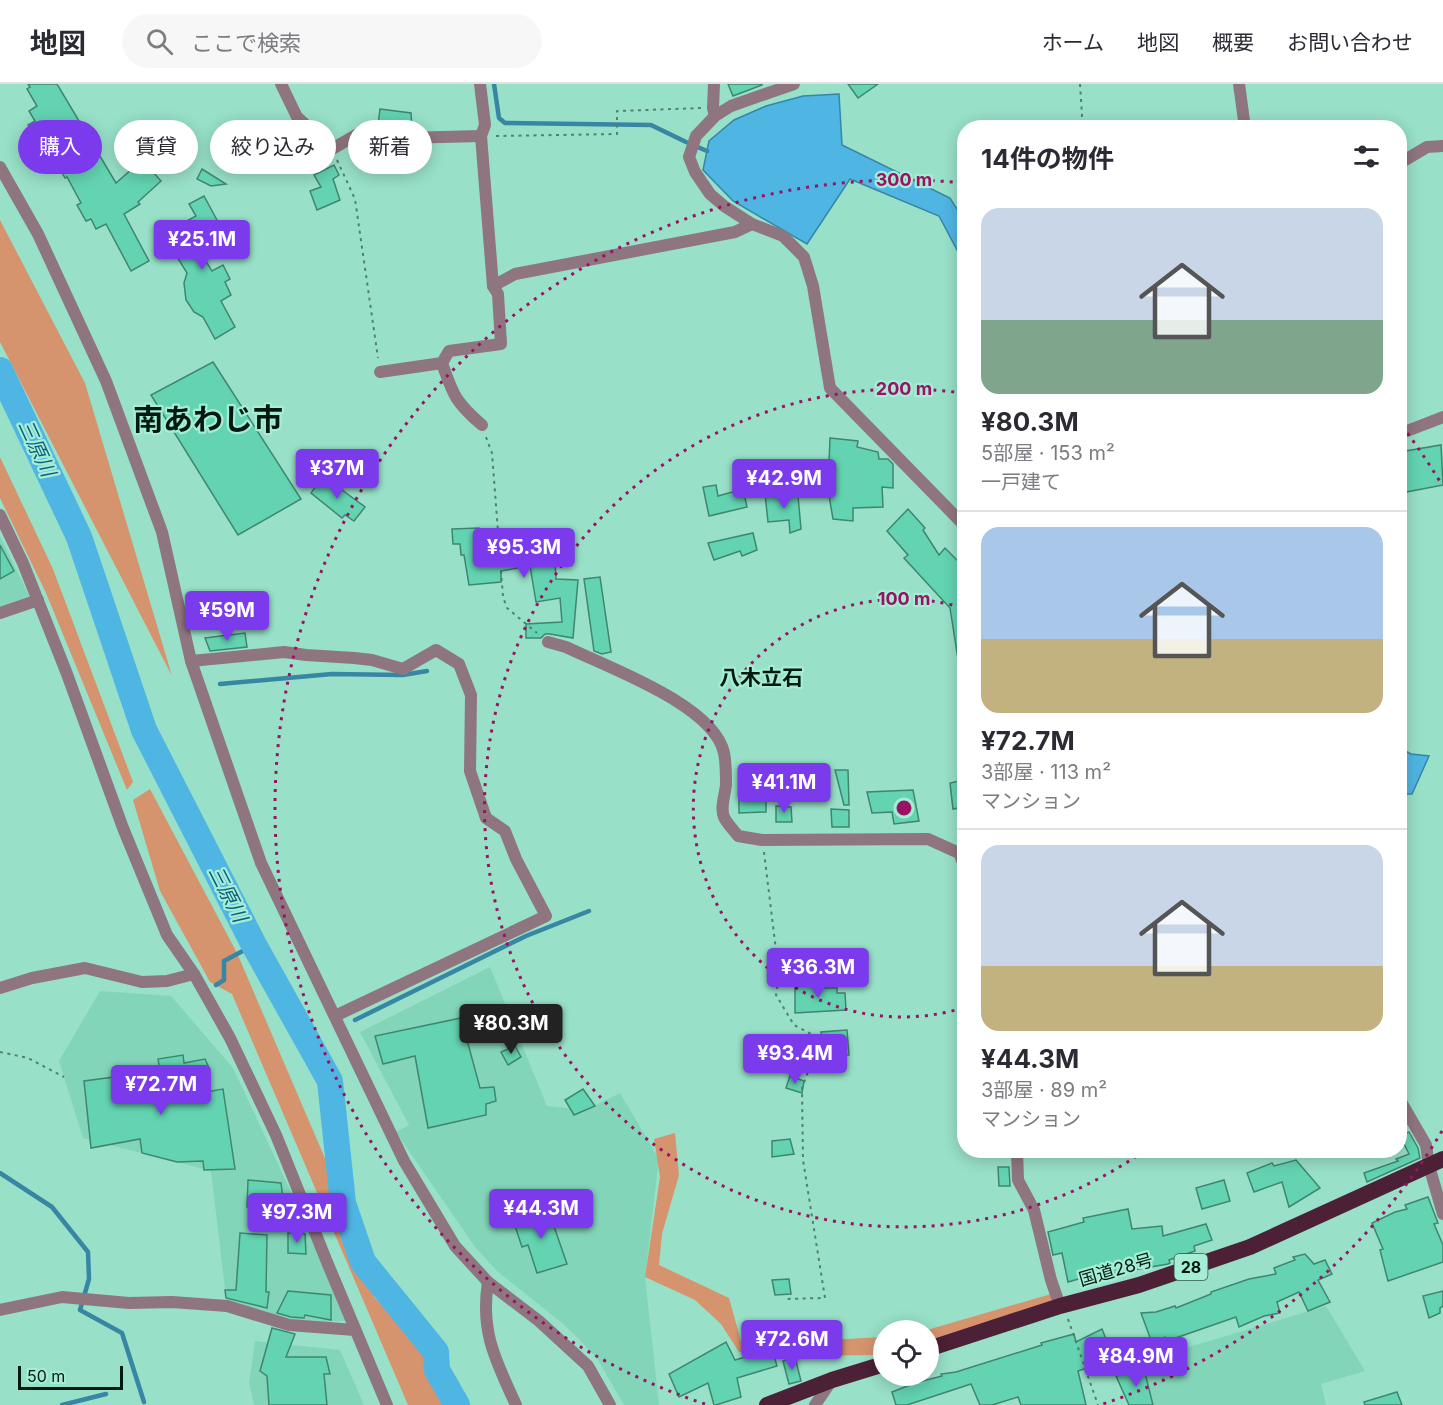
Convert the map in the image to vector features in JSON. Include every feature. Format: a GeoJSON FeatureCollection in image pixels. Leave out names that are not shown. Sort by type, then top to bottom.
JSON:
{"type":"FeatureCollection","features":[{"type":"Feature","properties":{"kind":"highway","name":"国道28号"},"geometry":{"type":"LineString","coordinates":[[939,1345],[1060,1306],[1139,1285],[1250,1247],[1436,1162]]}},
{"type":"Feature","properties":{"kind":"highway"},"geometry":{"type":"LineString","coordinates":[[767,1405],[832,1380],[873,1367]]}},
{"type":"Feature","properties":{"kind":"street"},"geometry":{"type":"LineString","coordinates":[[281,84],[300,120]]}},
{"type":"Feature","properties":{"kind":"street"},"geometry":{"type":"LineString","coordinates":[[480,84],[485,125],[481,136],[493,286],[498,294],[501,345],[449,351],[442,363],[452,392],[462,409],[482,425]]}},
{"type":"Feature","properties":{"kind":"street"},"geometry":{"type":"LineString","coordinates":[[714,84],[714,112]]}},
{"type":"Feature","properties":{"kind":"street"},"geometry":{"type":"LineString","coordinates":[[794,84],[714,112],[696,136],[689,157],[710,194],[752,224],[783,236],[804,257],[813,286],[830,388],[957,518]]}},
{"type":"Feature","properties":{"kind":"street"},"geometry":{"type":"LineString","coordinates":[[1239,84],[1244,120]]}},
{"type":"Feature","properties":{"kind":"street"},"geometry":{"type":"LineString","coordinates":[[336,147],[363,131],[403,138],[481,136]]}},
{"type":"Feature","properties":{"kind":"street"},"geometry":{"type":"LineString","coordinates":[[1407,159],[1427,147],[1443,146]]}},
{"type":"Feature","properties":{"kind":"street"},"geometry":{"type":"LineString","coordinates":[[0,168],[38,234],[106,381],[162,532],[191,661],[261,863],[404,1161],[455,1246],[488,1282],[572,1349],[588,1366],[610,1405]]}},
{"type":"Feature","properties":{"kind":"street"},"geometry":{"type":"LineString","coordinates":[[493,286],[515,274],[735,232],[752,224]]}},
{"type":"Feature","properties":{"kind":"street"},"geometry":{"type":"LineString","coordinates":[[380,372],[442,363]]}},
{"type":"Feature","properties":{"kind":"street"},"geometry":{"type":"LineString","coordinates":[[1407,431],[1443,417]]}},
{"type":"Feature","properties":{"kind":"street"},"geometry":{"type":"LineString","coordinates":[[0,515],[38,600],[123,828],[167,935],[194,974],[230,1038],[276,1135],[387,1405]]}},
{"type":"Feature","properties":{"kind":"street"},"geometry":{"type":"LineString","coordinates":[[0,613],[38,600]]}},
{"type":"Feature","properties":{"kind":"street"},"geometry":{"type":"LineString","coordinates":[[548,642],[566,647],[670,697],[701,717],[721,744],[724,753],[726,786],[723,795],[723,816],[738,836],[762,840],[928,839],[957,852]]}},
{"type":"Feature","properties":{"kind":"street"},"geometry":{"type":"LineString","coordinates":[[191,661],[284,652],[354,657],[402,669],[436,650],[459,664],[471,695],[470,771],[486,818],[505,831],[516,859],[546,916],[335,1016]]}},
{"type":"Feature","properties":{"kind":"street"},"geometry":{"type":"LineString","coordinates":[[0,988],[32,978],[85,968],[142,982],[167,981],[194,974]]}},
{"type":"Feature","properties":{"kind":"street"},"geometry":{"type":"LineString","coordinates":[[1407,1112],[1436,1162],[1443,1215]]}},
{"type":"Feature","properties":{"kind":"street"},"geometry":{"type":"LineString","coordinates":[[1017,1158],[1018,1180],[1034,1210],[1051,1280],[1060,1306]]}},
{"type":"Feature","properties":{"kind":"street"},"geometry":{"type":"LineString","coordinates":[[488,1282],[484,1304],[491,1350],[516,1405]]}},
{"type":"Feature","properties":{"kind":"street"},"geometry":{"type":"LineString","coordinates":[[0,1310],[62,1298],[129,1303],[172,1302],[226,1306],[289,1325],[355,1330]]}},
{"type":"Feature","properties":{"kind":"street"},"geometry":{"type":"LineString","coordinates":[[815,1405],[832,1380]]}},
{"type":"Feature","properties":{"kind":"path"},"geometry":{"type":"LineString","coordinates":[[1080,84],[1081,120]]}},
{"type":"Feature","properties":{"kind":"path"},"geometry":{"type":"LineString","coordinates":[[481,136],[618,134],[617,111],[714,112]]}},
{"type":"Feature","properties":{"kind":"path"},"geometry":{"type":"LineString","coordinates":[[336,156],[355,199],[380,372]]}},
{"type":"Feature","properties":{"kind":"path"},"geometry":{"type":"LineString","coordinates":[[482,425],[492,453],[503,597],[507,608],[548,642]]}},
{"type":"Feature","properties":{"kind":"path"},"geometry":{"type":"LineString","coordinates":[[762,840],[779,975],[776,996],[794,1025],[813,1035],[816,1050],[802,1088],[803,1160],[825,1298],[784,1299]]}},
{"type":"Feature","properties":{"kind":"path"},"geometry":{"type":"LineString","coordinates":[[0,1052],[28,1058],[64,1077]]}},
{"type":"Feature","properties":{"kind":"path"},"geometry":{"type":"LineString","coordinates":[[1060,1306],[1070,1324],[1098,1405]]}},
{"type":"Feature","properties":{"kind":"shaded area"},"geometry":{"type":"Polygon","coordinates":[[[0,220],[85,383],[172,676],[0,342],[0,220]]]}},
{"type":"Feature","properties":{"kind":"shaded area"},"geometry":{"type":"Polygon","coordinates":[[[0,457],[53,569],[133,782],[127,790],[46,593],[0,498],[0,457]]]}},
{"type":"Feature","properties":{"kind":"shaded area"},"geometry":{"type":"Polygon","coordinates":[[[0,536],[29,596],[0,607],[0,536]]]}},
{"type":"Feature","properties":{"kind":"shaded area"},"geometry":{"type":"Polygon","coordinates":[[[150,789],[237,953],[333,1177],[337,1201],[356,1259],[374,1297],[428,1355],[431,1368],[457,1405],[408,1405],[232,994],[210,982],[160,891],[133,800],[150,789]]]}},
{"type":"Feature","properties":{"kind":"shaded area"},"geometry":{"type":"Polygon","coordinates":[[[490,967],[547,1106],[586,1110],[620,1093],[659,1159],[645,1277],[659,1405],[624,1405],[598,1360],[578,1338],[497,1271],[475,1247],[396,1132],[409,1125],[360,1032],[490,967]]]}},
{"type":"Feature","properties":{"kind":"shaded area"},"geometry":{"type":"Polygon","coordinates":[[[100,991],[171,996],[233,1068],[351,1320],[289,1325],[227,1306],[211,1171],[83,1138],[59,1061],[100,991]]]}},
{"type":"Feature","properties":{"kind":"shaded area"},"geometry":{"type":"Polygon","coordinates":[[[675,1133],[679,1175],[662,1234],[659,1265],[729,1298],[742,1345],[873,1338],[873,1355],[781,1356],[739,1352],[721,1324],[695,1300],[645,1277],[660,1177],[654,1139],[675,1133]]]}},
{"type":"Feature","properties":{"kind":"shaded area"},"geometry":{"type":"Polygon","coordinates":[[[1051,1294],[1053,1304],[939,1339],[939,1327],[1051,1294]]]}},
{"type":"Feature","properties":{"kind":"shaded area"},"geometry":{"type":"Polygon","coordinates":[[[1326,1306],[1365,1371],[1321,1384],[1326,1405],[1153,1405],[1143,1366],[1156,1357],[1326,1306]]]}},
{"type":"Feature","properties":{"kind":"shaded area"},"geometry":{"type":"Polygon","coordinates":[[[255,1341],[340,1350],[364,1405],[254,1405],[249,1382],[255,1341]]]}},
{"type":"Feature","properties":{"kind":"water"},"geometry":{"type":"Polygon","coordinates":[[[839,94],[842,145],[950,198],[957,209],[957,250],[939,216],[850,179],[807,244],[733,201],[703,170],[709,141],[734,120],[766,106],[803,96],[839,94]]]}},
{"type":"Feature","properties":{"kind":"water"},"geometry":{"type":"Polygon","coordinates":[[[1407,752],[1429,756],[1412,794],[1407,794],[1407,752]]]}},
{"type":"Feature","properties":{"kind":"building"},"geometry":{"type":"Polygon","coordinates":[[[28,84],[57,84],[78,120],[34,120],[29,111],[37,106],[27,89],[30,87],[28,84]]]}},
{"type":"Feature","properties":{"kind":"building"},"geometry":{"type":"Polygon","coordinates":[[[728,84],[762,84],[762,85],[733,96],[728,84]]]}},
{"type":"Feature","properties":{"kind":"building"},"geometry":{"type":"Polygon","coordinates":[[[848,84],[878,84],[858,98],[848,84]]]}},
{"type":"Feature","properties":{"kind":"building"},"geometry":{"type":"Polygon","coordinates":[[[380,109],[411,113],[411,120],[379,120],[380,109]]]}},
{"type":"Feature","properties":{"kind":"building"},"geometry":{"type":"Polygon","coordinates":[[[102,160],[116,183],[126,174],[155,174],[161,181],[138,202],[140,204],[124,214],[149,261],[131,271],[106,224],[96,229],[91,219],[86,221],[77,205],[81,203],[67,177],[65,178],[63,174],[102,174],[102,160]]]}},
{"type":"Feature","properties":{"kind":"building"},"geometry":{"type":"Polygon","coordinates":[[[202,169],[226,184],[211,186],[197,179],[202,169]]]}},
{"type":"Feature","properties":{"kind":"building"},"geometry":{"type":"Polygon","coordinates":[[[336,169],[339,175],[333,179],[340,200],[317,210],[310,191],[321,187],[314,175],[336,174],[336,169]]]}},
{"type":"Feature","properties":{"kind":"building"},"geometry":{"type":"Polygon","coordinates":[[[204,196],[218,222],[190,236],[212,271],[223,265],[230,279],[225,282],[231,295],[221,301],[235,327],[215,339],[203,317],[194,312],[186,300],[184,283],[187,273],[163,234],[196,216],[189,204],[204,196]]]}},
{"type":"Feature","properties":{"kind":"building"},"geometry":{"type":"Polygon","coordinates":[[[213,362],[301,499],[238,535],[151,395],[213,362]]]}},
{"type":"Feature","properties":{"kind":"building"},"geometry":{"type":"Polygon","coordinates":[[[830,438],[858,441],[857,447],[878,452],[879,459],[888,459],[893,464],[893,488],[882,487],[883,507],[853,508],[853,521],[833,519],[828,490],[830,438]]]}},
{"type":"Feature","properties":{"kind":"building"},"geometry":{"type":"Polygon","coordinates":[[[1441,445],[1443,485],[1407,492],[1407,451],[1441,445]]]}},
{"type":"Feature","properties":{"kind":"building"},"geometry":{"type":"Polygon","coordinates":[[[323,476],[365,507],[354,521],[345,515],[342,518],[311,493],[323,476]]]}},
{"type":"Feature","properties":{"kind":"building"},"geometry":{"type":"Polygon","coordinates":[[[716,485],[718,496],[743,489],[747,507],[709,516],[703,487],[716,485]]]}},
{"type":"Feature","properties":{"kind":"building"},"geometry":{"type":"Polygon","coordinates":[[[765,494],[798,496],[801,529],[790,533],[789,520],[768,522],[765,494]]]}},
{"type":"Feature","properties":{"kind":"building"},"geometry":{"type":"Polygon","coordinates":[[[908,509],[925,528],[923,530],[939,555],[945,548],[957,560],[957,653],[950,608],[904,558],[908,555],[887,531],[908,509]]]}},
{"type":"Feature","properties":{"kind":"building"},"geometry":{"type":"Polygon","coordinates":[[[479,528],[484,562],[515,561],[512,551],[554,544],[556,579],[578,580],[573,638],[545,634],[541,638],[526,638],[526,624],[562,622],[560,598],[536,602],[530,566],[501,571],[501,582],[469,585],[464,555],[461,555],[460,544],[453,544],[452,529],[479,528]]]}},
{"type":"Feature","properties":{"kind":"building"},"geometry":{"type":"Polygon","coordinates":[[[753,533],[757,550],[742,556],[740,551],[714,560],[708,543],[753,533]]]}},
{"type":"Feature","properties":{"kind":"building"},"geometry":{"type":"Polygon","coordinates":[[[0,545],[14,571],[0,579],[0,545]]]}},
{"type":"Feature","properties":{"kind":"building"},"geometry":{"type":"Polygon","coordinates":[[[600,577],[611,652],[602,654],[594,651],[584,579],[600,577]]]}},
{"type":"Feature","properties":{"kind":"building"},"geometry":{"type":"Polygon","coordinates":[[[245,633],[247,647],[210,651],[205,638],[245,633]]]}},
{"type":"Feature","properties":{"kind":"building"},"geometry":{"type":"Polygon","coordinates":[[[835,770],[848,770],[849,805],[844,805],[835,770]]]}},
{"type":"Feature","properties":{"kind":"building"},"geometry":{"type":"Polygon","coordinates":[[[762,774],[789,775],[791,794],[766,797],[766,812],[739,813],[739,783],[763,785],[762,774]]]}},
{"type":"Feature","properties":{"kind":"building"},"geometry":{"type":"Polygon","coordinates":[[[957,782],[957,808],[953,809],[950,783],[957,782]]]}},
{"type":"Feature","properties":{"kind":"building"},"geometry":{"type":"Polygon","coordinates":[[[913,790],[919,821],[894,824],[892,812],[872,813],[867,792],[913,790]]]}},
{"type":"Feature","properties":{"kind":"building"},"geometry":{"type":"Polygon","coordinates":[[[776,806],[791,807],[792,822],[776,822],[776,806]]]}},
{"type":"Feature","properties":{"kind":"building"},"geometry":{"type":"Polygon","coordinates":[[[831,809],[849,810],[849,827],[832,827],[831,809]]]}},
{"type":"Feature","properties":{"kind":"building"},"geometry":{"type":"Polygon","coordinates":[[[795,983],[813,984],[813,988],[837,988],[837,993],[845,993],[846,1010],[795,1013],[795,983]]]}},
{"type":"Feature","properties":{"kind":"building"},"geometry":{"type":"Polygon","coordinates":[[[461,1018],[480,1088],[494,1087],[496,1101],[486,1104],[486,1115],[428,1128],[415,1056],[383,1064],[375,1036],[461,1018]]]}},
{"type":"Feature","properties":{"kind":"building"},"geometry":{"type":"Polygon","coordinates":[[[847,1030],[849,1055],[824,1054],[821,1032],[847,1030]]]}},
{"type":"Feature","properties":{"kind":"building"},"geometry":{"type":"Polygon","coordinates":[[[783,1041],[817,1063],[816,1067],[782,1056],[783,1041]]]}},
{"type":"Feature","properties":{"kind":"building"},"geometry":{"type":"Polygon","coordinates":[[[515,1046],[521,1057],[508,1065],[501,1052],[515,1046]]]}},
{"type":"Feature","properties":{"kind":"building"},"geometry":{"type":"Polygon","coordinates":[[[183,1055],[184,1063],[205,1059],[210,1070],[151,1085],[154,1101],[223,1089],[235,1169],[204,1170],[203,1161],[177,1162],[142,1153],[140,1139],[91,1148],[84,1081],[160,1071],[158,1059],[183,1055]]]}},
{"type":"Feature","properties":{"kind":"building"},"geometry":{"type":"Polygon","coordinates":[[[790,1076],[804,1081],[802,1093],[786,1088],[790,1076]]]}},
{"type":"Feature","properties":{"kind":"building"},"geometry":{"type":"Polygon","coordinates":[[[583,1089],[595,1106],[574,1115],[565,1100],[583,1089]]]}},
{"type":"Feature","properties":{"kind":"building"},"geometry":{"type":"Polygon","coordinates":[[[1409,1132],[1418,1148],[1420,1158],[1367,1182],[1364,1173],[1398,1161],[1396,1159],[1399,1158],[1407,1158],[1409,1154],[1407,1133],[1409,1132]]]}},
{"type":"Feature","properties":{"kind":"building"},"geometry":{"type":"Polygon","coordinates":[[[790,1139],[794,1154],[772,1157],[772,1141],[790,1139]]]}},
{"type":"Feature","properties":{"kind":"building"},"geometry":{"type":"Polygon","coordinates":[[[1296,1160],[1320,1188],[1289,1207],[1282,1182],[1254,1192],[1247,1173],[1272,1163],[1274,1166],[1296,1160]]]}},
{"type":"Feature","properties":{"kind":"building"},"geometry":{"type":"Polygon","coordinates":[[[998,1167],[1009,1167],[1010,1186],[999,1186],[998,1167]]]}},
{"type":"Feature","properties":{"kind":"building"},"geometry":{"type":"Polygon","coordinates":[[[248,1180],[281,1183],[284,1207],[247,1207],[248,1180]]]}},
{"type":"Feature","properties":{"kind":"building"},"geometry":{"type":"Polygon","coordinates":[[[1224,1180],[1230,1201],[1202,1209],[1196,1188],[1224,1180]]]}},
{"type":"Feature","properties":{"kind":"building"},"geometry":{"type":"Polygon","coordinates":[[[1428,1197],[1438,1223],[1434,1224],[1443,1245],[1443,1262],[1388,1281],[1380,1250],[1383,1249],[1372,1223],[1407,1209],[1405,1205],[1428,1197]]]}},
{"type":"Feature","properties":{"kind":"building"},"geometry":{"type":"Polygon","coordinates":[[[548,1209],[567,1264],[537,1273],[528,1245],[522,1247],[513,1220],[548,1209]]]}},
{"type":"Feature","properties":{"kind":"building"},"geometry":{"type":"Polygon","coordinates":[[[1128,1209],[1132,1229],[1162,1226],[1163,1236],[1206,1224],[1212,1240],[1194,1246],[1195,1251],[1169,1260],[1168,1264],[1104,1275],[1103,1272],[1068,1282],[1062,1253],[1053,1255],[1048,1232],[1084,1222],[1083,1218],[1128,1209]]]}},
{"type":"Feature","properties":{"kind":"building"},"geometry":{"type":"Polygon","coordinates":[[[240,1233],[267,1235],[266,1292],[269,1292],[267,1308],[226,1298],[225,1290],[236,1290],[240,1233]]]}},
{"type":"Feature","properties":{"kind":"building"},"geometry":{"type":"Polygon","coordinates":[[[288,1233],[305,1234],[306,1254],[288,1253],[288,1233]]]}},
{"type":"Feature","properties":{"kind":"building"},"geometry":{"type":"Polygon","coordinates":[[[1305,1254],[1314,1264],[1325,1260],[1332,1274],[1318,1280],[1330,1302],[1308,1311],[1299,1292],[1277,1302],[1280,1313],[1264,1316],[1239,1327],[1236,1317],[1167,1341],[1165,1337],[1152,1343],[1141,1313],[1156,1312],[1175,1306],[1176,1308],[1211,1294],[1211,1292],[1249,1279],[1276,1274],[1274,1268],[1295,1260],[1293,1257],[1305,1254]]]}},
{"type":"Feature","properties":{"kind":"building"},"geometry":{"type":"Polygon","coordinates":[[[789,1279],[791,1294],[775,1295],[772,1280],[789,1279]]]}},
{"type":"Feature","properties":{"kind":"building"},"geometry":{"type":"Polygon","coordinates":[[[288,1291],[331,1295],[331,1320],[305,1315],[304,1318],[291,1317],[277,1313],[288,1291]]]}},
{"type":"Feature","properties":{"kind":"building"},"geometry":{"type":"Polygon","coordinates":[[[1443,1291],[1443,1306],[1440,1308],[1440,1313],[1429,1318],[1423,1296],[1443,1291]]]}},
{"type":"Feature","properties":{"kind":"building"},"geometry":{"type":"Polygon","coordinates":[[[272,1328],[295,1334],[286,1357],[326,1357],[330,1374],[324,1374],[327,1405],[269,1405],[267,1376],[260,1371],[272,1328]]]}},
{"type":"Feature","properties":{"kind":"building"},"geometry":{"type":"Polygon","coordinates":[[[1102,1329],[1114,1359],[1078,1371],[1086,1405],[1021,1405],[1018,1397],[992,1405],[980,1405],[971,1384],[907,1405],[896,1405],[892,1392],[907,1386],[939,1386],[941,1374],[956,1372],[1074,1334],[1076,1342],[1102,1329]]]}},
{"type":"Feature","properties":{"kind":"building"},"geometry":{"type":"Polygon","coordinates":[[[726,1342],[735,1360],[772,1349],[777,1366],[737,1378],[741,1397],[716,1405],[714,1405],[708,1383],[679,1397],[669,1374],[726,1342]]]}},
{"type":"Feature","properties":{"kind":"building"},"geometry":{"type":"Polygon","coordinates":[[[795,1357],[801,1381],[789,1384],[783,1361],[795,1357]]]}},
{"type":"Feature","properties":{"kind":"building"},"geometry":{"type":"Polygon","coordinates":[[[1144,1369],[1153,1405],[1129,1405],[1116,1376],[1144,1369]]]}},
{"type":"Feature","properties":{"kind":"building"},"geometry":{"type":"Polygon","coordinates":[[[1397,1392],[1402,1405],[1365,1405],[1364,1402],[1397,1392]]]}},
{"type":"Feature","properties":{"kind":"waterway"},"geometry":{"type":"LineString","coordinates":[[494,84],[499,118],[505,123],[651,125],[707,151]]}},
{"type":"Feature","properties":{"kind":"waterway","name":"三原川"},"geometry":{"type":"LineString","coordinates":[[0,370],[79,537],[144,730],[254,945],[330,1081],[343,1203],[363,1262],[436,1352],[437,1370],[457,1405]]}},
{"type":"Feature","properties":{"kind":"waterway"},"geometry":{"type":"LineString","coordinates":[[220,684],[332,674],[403,675],[427,671]]}},
{"type":"Feature","properties":{"kind":"waterway"},"geometry":{"type":"LineString","coordinates":[[355,1020],[526,936],[589,911]]}},
{"type":"Feature","properties":{"kind":"waterway"},"geometry":{"type":"LineString","coordinates":[[216,985],[224,980],[224,961],[254,945]]}},
{"type":"Feature","properties":{"kind":"waterway"},"geometry":{"type":"LineString","coordinates":[[0,1173],[52,1207],[88,1252],[89,1279],[80,1310],[122,1333],[144,1402]]}},
{"type":"Feature","properties":{"kind":"waterway"},"geometry":{"type":"LineString","coordinates":[[62,1405],[106,1394]]}},
{"type":"Feature","properties":{"kind":"district","name":"南あわじ市"},"geometry":{"type":"Point","coordinates":[208,420]}},
{"type":"Feature","properties":{"kind":"district","name":"八木立石"},"geometry":{"type":"Point","coordinates":[761,678]}}]}
